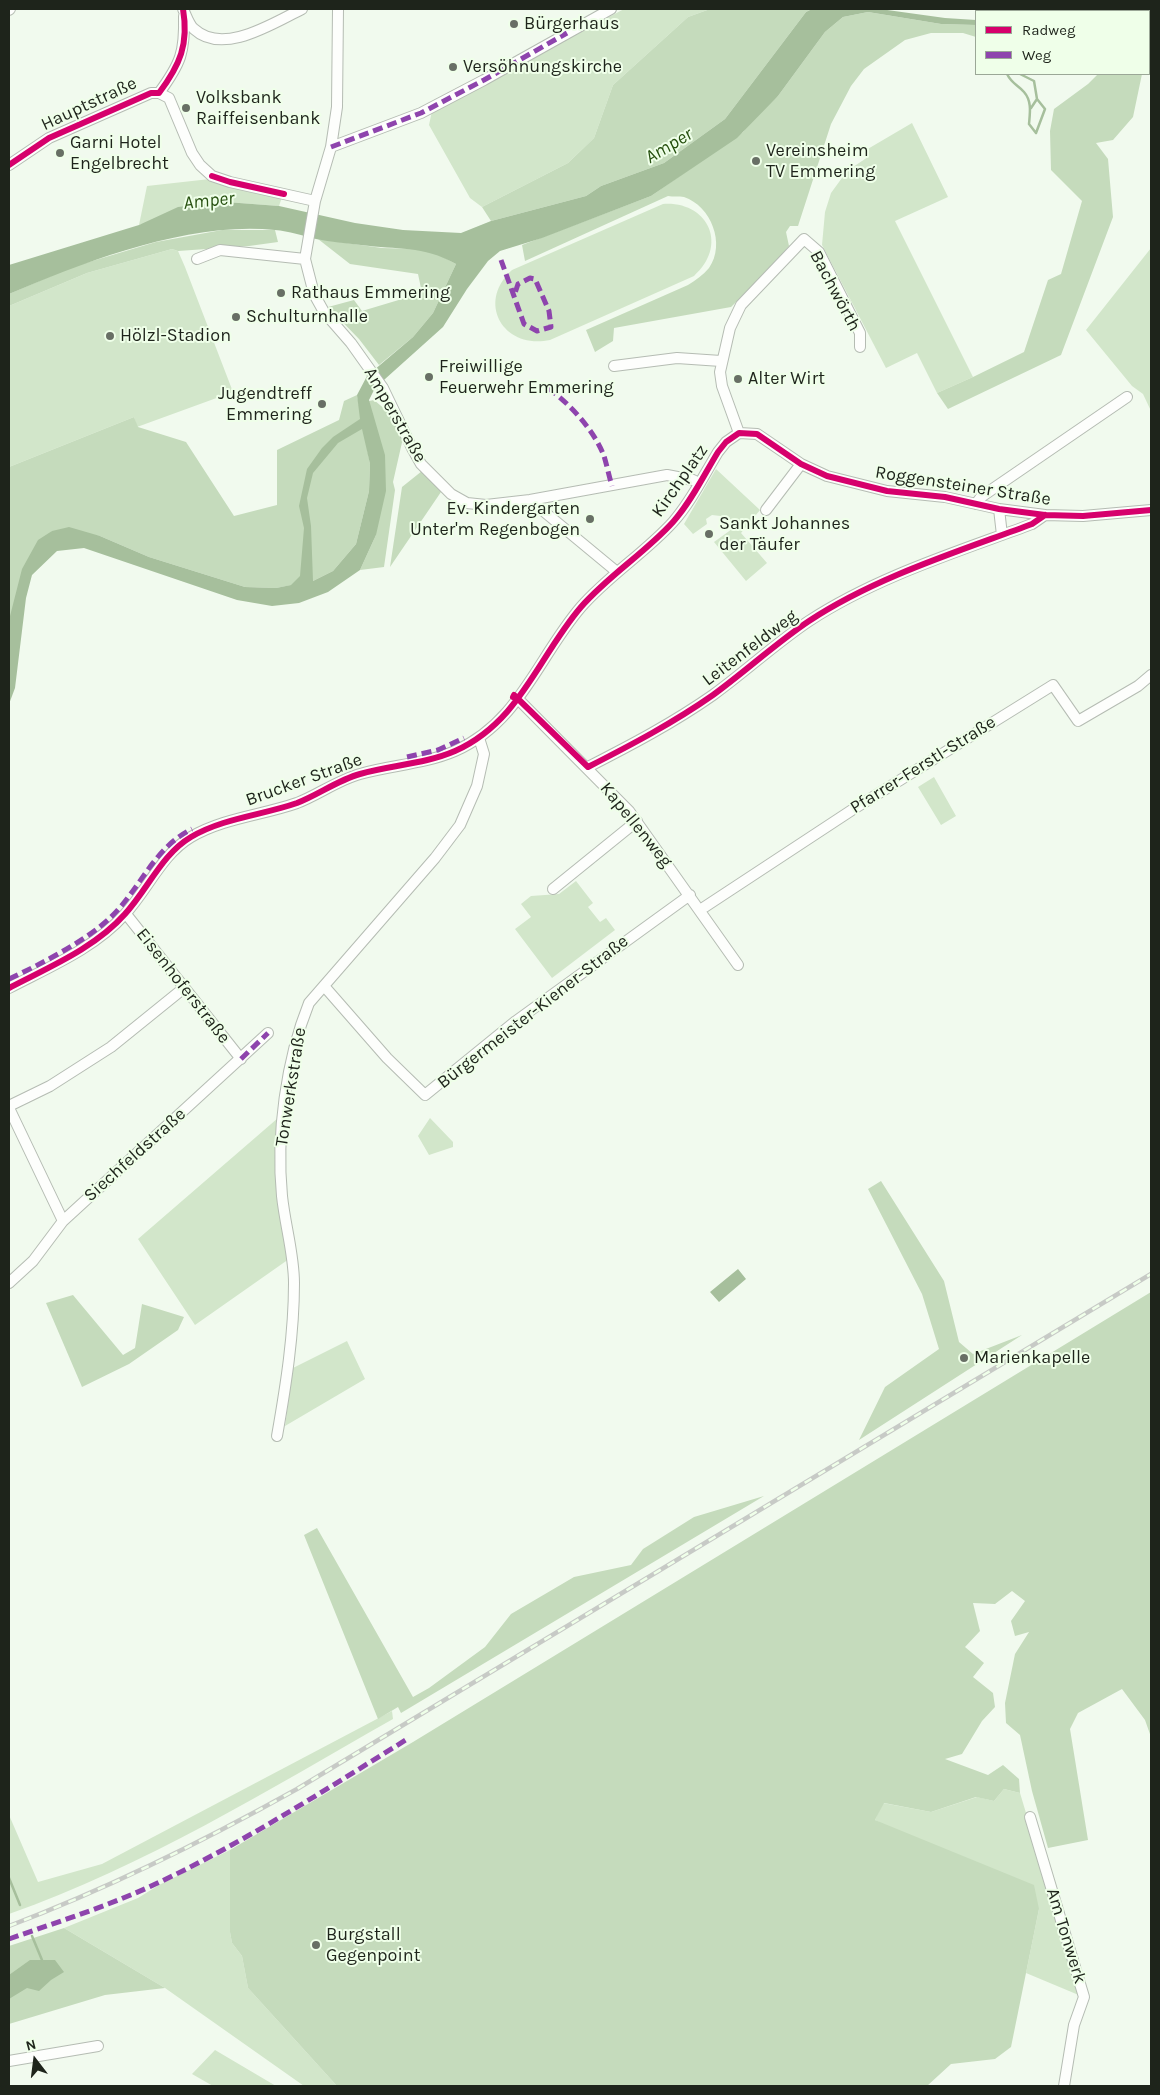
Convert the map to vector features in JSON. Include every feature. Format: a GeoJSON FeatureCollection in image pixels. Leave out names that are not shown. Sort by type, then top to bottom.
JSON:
{"type":"FeatureCollection","features":[{"type":"Feature","properties":{"kind":"street"},"geometry":{"type":"LineString","coordinates":[[183,9],[192,28],[205,37],[224,40],[244,36],[302,9]]}},
{"type":"Feature","properties":{"kind":"street"},"geometry":{"type":"LineString","coordinates":[[183,9],[184,41],[180,61],[159,93],[169,98],[192,153],[200,165],[212,176],[314,206]]}},
{"type":"Feature","properties":{"kind":"street","name":"Amperstraße"},"geometry":{"type":"LineString","coordinates":[[338,9],[337,107],[331,148],[314,206],[305,259],[314,294],[324,312],[351,343],[383,388],[421,464],[451,494],[467,503],[486,505],[530,500],[667,475],[699,483]]}},
{"type":"Feature","properties":{"kind":"street"},"geometry":{"type":"LineString","coordinates":[[331,148],[421,113],[611,9]]}},
{"type":"Feature","properties":{"kind":"street","name":"Hauptstraße"},"geometry":{"type":"LineString","coordinates":[[9,165],[49,138],[151,93],[159,93]]}},
{"type":"Feature","properties":{"kind":"street","name":"Bachwörth"},"geometry":{"type":"LineString","coordinates":[[738,432],[722,386],[720,372],[730,328],[742,305],[804,239],[819,252],[860,333],[860,347]]}},
{"type":"Feature","properties":{"kind":"street"},"geometry":{"type":"LineString","coordinates":[[197,259],[220,250],[305,259]]}},
{"type":"Feature","properties":{"kind":"street"},"geometry":{"type":"LineString","coordinates":[[614,366],[677,358],[721,361]]}},
{"type":"Feature","properties":{"kind":"street","name":"Roggensteiner Straße"},"geometry":{"type":"LineString","coordinates":[[976,504],[981,497],[1127,397]]}},
{"type":"Feature","properties":{"kind":"street","name":"Roggensteiner Straße"},"geometry":{"type":"LineString","coordinates":[[738,432],[757,434],[801,464],[827,476],[855,485],[887,491],[944,497],[999,509],[1045,515],[1083,516],[1151,510]]}},
{"type":"Feature","properties":{"kind":"street","name":"Kirchplatz"},"geometry":{"type":"LineString","coordinates":[[658,537],[679,515],[726,442],[738,432]]}},
{"type":"Feature","properties":{"kind":"street"},"geometry":{"type":"LineString","coordinates":[[766,510],[801,464]]}},
{"type":"Feature","properties":{"kind":"street"},"geometry":{"type":"LineString","coordinates":[[530,500],[617,572]]}},
{"type":"Feature","properties":{"kind":"street"},"geometry":{"type":"LineString","coordinates":[[999,509],[1002,535]]}},
{"type":"Feature","properties":{"kind":"street","name":"Leitenfeldweg"},"geometry":{"type":"LineString","coordinates":[[588,767],[664,727],[712,695],[809,621],[849,599],[900,575],[1032,524],[1045,515]]}},
{"type":"Feature","properties":{"kind":"street","name":"Brucker Straße"},"geometry":{"type":"LineString","coordinates":[[9,988],[88,945],[105,933],[126,914],[174,850],[190,837],[202,831],[298,802],[358,775],[439,756],[479,738],[507,714],[576,613],[597,590],[658,537]]}},
{"type":"Feature","properties":{"kind":"street","name":"Pfarrer-Ferstl-Straße"},"geometry":{"type":"LineString","coordinates":[[700,910],[852,810],[1053,684],[1078,721],[1138,686],[1151,676]]}},
{"type":"Feature","properties":{"kind":"street","name":"Kapellenweg"},"geometry":{"type":"LineString","coordinates":[[518,699],[588,767],[629,811],[738,965]]}},
{"type":"Feature","properties":{"kind":"street","name":"Tonwerkstraße"},"geometry":{"type":"LineString","coordinates":[[277,1436],[292,1340],[294,1307],[292,1261],[282,1196],[280,1156],[283,1114],[292,1059],[301,1023],[309,1003],[435,858],[460,825],[479,778],[484,754],[479,738]]}},
{"type":"Feature","properties":{"kind":"street"},"geometry":{"type":"LineString","coordinates":[[553,889],[636,821]]}},
{"type":"Feature","properties":{"kind":"street","name":"Bürgermeister-Kiener-Straße"},"geometry":{"type":"LineString","coordinates":[[324,986],[387,1058],[425,1095],[516,1021],[690,895]]}},
{"type":"Feature","properties":{"kind":"street","name":"Eisenhoferstraße"},"geometry":{"type":"LineString","coordinates":[[126,914],[241,1059]]}},
{"type":"Feature","properties":{"kind":"street"},"geometry":{"type":"LineString","coordinates":[[63,1220],[9,1107],[50,1086],[111,1047],[184,988]]}},
{"type":"Feature","properties":{"kind":"street","name":"Siechfeldstraße"},"geometry":{"type":"LineString","coordinates":[[9,1283],[33,1261],[63,1220],[268,1033]]}},
{"type":"Feature","properties":{"kind":"street","name":"Am Tonwerk"},"geometry":{"type":"LineString","coordinates":[[1030,1817],[1084,1997],[1074,2025],[1064,2086]]}},
{"type":"Feature","properties":{"kind":"street"},"geometry":{"type":"LineString","coordinates":[[9,2061],[98,2046]]}},
{"type":"Feature","properties":{"kind":"shaded area"},"geometry":{"type":"Polygon","coordinates":[[[624,9],[710,9],[688,17],[613,85],[594,138],[568,163],[482,207],[470,198],[429,125],[432,111],[624,9]]]}},
{"type":"Feature","properties":{"kind":"shaded area"},"geometry":{"type":"Polygon","coordinates":[[[710,9],[812,9],[806,12],[725,119],[664,163],[601,186],[586,196],[491,221],[482,207],[568,163],[594,138],[613,85],[688,17],[710,9]]]}},
{"type":"Feature","properties":{"kind":"shaded area"},"geometry":{"type":"Polygon","coordinates":[[[812,9],[880,9],[945,18],[975,20],[975,25],[941,24],[868,12],[843,17],[825,32],[778,96],[737,138],[651,196],[542,238],[500,251],[488,261],[467,289],[443,327],[375,388],[369,400],[385,455],[386,491],[376,535],[360,570],[328,592],[299,603],[272,606],[237,600],[84,548],[57,551],[32,575],[26,598],[15,688],[9,704],[9,620],[22,569],[38,540],[52,531],[69,527],[100,536],[149,557],[245,587],[276,588],[291,585],[300,576],[304,528],[299,506],[307,469],[322,448],[333,437],[360,419],[357,395],[367,376],[413,337],[433,313],[456,264],[432,254],[410,249],[327,241],[291,232],[242,229],[208,232],[139,246],[71,269],[9,294],[9,265],[139,225],[178,207],[226,202],[279,206],[355,223],[403,230],[461,233],[491,221],[586,196],[601,186],[664,163],[725,119],[806,12],[812,9]],[[362,429],[338,443],[313,473],[307,498],[311,526],[313,581],[333,571],[356,544],[369,491],[370,464],[362,429]]]}},
{"type":"Feature","properties":{"kind":"shaded area"},"geometry":{"type":"Polygon","coordinates":[[[1026,9],[1090,9],[1086,10],[1024,10],[1026,9]]]}},
{"type":"Feature","properties":{"kind":"shaded area"},"geometry":{"type":"Polygon","coordinates":[[[1092,9],[1151,9],[1150,50],[1150,10],[1092,9]]]}},
{"type":"Feature","properties":{"kind":"shaded area"},"geometry":{"type":"Polygon","coordinates":[[[868,12],[941,24],[975,25],[975,37],[963,33],[931,33],[905,40],[864,69],[851,86],[831,124],[798,226],[790,226],[786,232],[789,246],[772,267],[731,307],[614,328],[613,341],[595,352],[586,330],[688,285],[709,268],[714,258],[716,237],[708,217],[694,202],[684,197],[668,196],[525,261],[522,245],[651,196],[743,132],[750,122],[778,96],[825,32],[843,17],[868,12]]]}},
{"type":"Feature","properties":{"kind":"shaded area"},"geometry":{"type":"Polygon","coordinates":[[[1097,75],[1142,75],[1133,117],[1113,140],[1096,143],[1108,159],[1113,217],[1061,355],[948,409],[937,393],[1024,352],[1048,280],[1061,274],[1082,201],[1051,170],[1050,131],[1054,109],[1097,75]]]}},
{"type":"Feature","properties":{"kind":"shaded area"},"geometry":{"type":"Polygon","coordinates":[[[912,123],[948,197],[895,221],[973,377],[937,393],[917,353],[886,368],[822,245],[825,212],[831,193],[847,171],[868,157],[866,150],[912,123]]]}},
{"type":"Feature","properties":{"kind":"shaded area"},"geometry":{"type":"Polygon","coordinates":[[[210,179],[282,197],[279,206],[226,202],[139,225],[147,186],[210,179]]]}},
{"type":"Feature","properties":{"kind":"shaded area"},"geometry":{"type":"Polygon","coordinates":[[[663,204],[679,205],[692,210],[702,217],[708,227],[711,239],[710,251],[705,264],[694,276],[550,340],[533,341],[519,338],[508,331],[500,321],[496,309],[496,296],[501,283],[512,270],[663,204]]]}},
{"type":"Feature","properties":{"kind":"shaded area"},"geometry":{"type":"Polygon","coordinates":[[[222,230],[275,230],[278,242],[178,251],[172,249],[87,273],[9,306],[9,294],[72,267],[156,242],[222,230]]]}},
{"type":"Feature","properties":{"kind":"shaded area"},"geometry":{"type":"Polygon","coordinates":[[[318,239],[382,248],[417,249],[439,255],[456,264],[433,313],[413,337],[379,365],[359,339],[328,307],[354,300],[362,311],[422,293],[418,274],[350,264],[318,239]]]}},
{"type":"Feature","properties":{"kind":"shaded area"},"geometry":{"type":"Polygon","coordinates":[[[1151,248],[1151,411],[1143,394],[1132,386],[1086,330],[1151,248]]]}},
{"type":"Feature","properties":{"kind":"shaded area","name":"Hölzl-Stadion"},"geometry":{"type":"Polygon","coordinates":[[[172,249],[178,251],[185,267],[233,392],[137,427],[134,417],[9,467],[9,306],[87,273],[172,249]]]}},
{"type":"Feature","properties":{"kind":"shaded area"},"geometry":{"type":"Polygon","coordinates":[[[357,395],[370,464],[369,491],[356,544],[333,571],[313,581],[276,588],[245,587],[149,557],[100,536],[52,531],[9,620],[9,467],[134,417],[138,427],[186,442],[234,516],[277,505],[277,450],[339,420],[344,401],[357,395]]]}},
{"type":"Feature","properties":{"kind":"shaded area"},"geometry":{"type":"Polygon","coordinates":[[[374,400],[393,416],[403,438],[393,482],[395,490],[384,567],[360,570],[376,535],[369,401],[374,400]]]}},
{"type":"Feature","properties":{"kind":"shaded area"},"geometry":{"type":"Polygon","coordinates":[[[716,469],[760,510],[741,533],[767,563],[746,581],[714,542],[732,529],[733,523],[729,517],[712,515],[706,519],[707,524],[693,534],[684,524],[716,469]]]}},
{"type":"Feature","properties":{"kind":"shaded area"},"geometry":{"type":"Polygon","coordinates":[[[422,471],[441,492],[390,567],[402,487],[422,471]]]}},
{"type":"Feature","properties":{"kind":"shaded area"},"geometry":{"type":"Polygon","coordinates":[[[934,777],[956,816],[941,825],[918,787],[934,777]]]}},
{"type":"Feature","properties":{"kind":"shaded area"},"geometry":{"type":"Polygon","coordinates":[[[576,881],[593,903],[588,907],[600,922],[606,918],[615,930],[552,978],[515,929],[531,917],[521,904],[531,896],[559,894],[576,881]]]}},
{"type":"Feature","properties":{"kind":"shaded area"},"geometry":{"type":"Polygon","coordinates":[[[278,1118],[275,1157],[278,1197],[289,1259],[195,1325],[138,1239],[278,1118]]]}},
{"type":"Feature","properties":{"kind":"shaded area"},"geometry":{"type":"Polygon","coordinates":[[[430,1118],[453,1142],[453,1147],[429,1155],[418,1136],[430,1118]]]}},
{"type":"Feature","properties":{"kind":"shaded area"},"geometry":{"type":"Polygon","coordinates":[[[881,1181],[944,1281],[959,1342],[973,1354],[1022,1335],[859,1440],[885,1387],[939,1349],[922,1294],[868,1189],[881,1181]]]}},
{"type":"Feature","properties":{"kind":"shaded area"},"geometry":{"type":"Polygon","coordinates":[[[738,1269],[746,1279],[719,1302],[710,1292],[738,1269]]]}},
{"type":"Feature","properties":{"kind":"shaded area"},"geometry":{"type":"Polygon","coordinates":[[[1151,1292],[1151,1737],[1145,1720],[1122,1689],[1078,1713],[1070,1729],[1088,1840],[1048,1848],[1032,1791],[1020,1735],[1006,1723],[1005,1703],[1015,1654],[1029,1632],[1015,1636],[1011,1621],[1025,1601],[1012,1591],[995,1604],[973,1603],[980,1631],[965,1647],[984,1663],[973,1677],[993,1693],[995,1707],[982,1721],[962,1754],[945,1759],[988,1775],[1003,1765],[1019,1779],[1020,1793],[1004,1789],[994,1801],[976,1797],[931,1812],[884,1803],[875,1820],[1034,1885],[1039,1909],[1011,2047],[995,2059],[951,2064],[927,2086],[337,2086],[248,1988],[242,1956],[232,1943],[230,1932],[230,1850],[413,1742],[1151,1292]]]}},
{"type":"Feature","properties":{"kind":"shaded area"},"geometry":{"type":"Polygon","coordinates":[[[73,1295],[123,1355],[135,1348],[142,1304],[184,1317],[178,1330],[129,1364],[82,1387],[46,1303],[73,1295]]]}},
{"type":"Feature","properties":{"kind":"shaded area"},"geometry":{"type":"Polygon","coordinates":[[[347,1341],[365,1379],[285,1426],[293,1368],[347,1341]]]}},
{"type":"Feature","properties":{"kind":"shaded area"},"geometry":{"type":"Polygon","coordinates":[[[764,1496],[401,1713],[398,1707],[378,1719],[304,1535],[317,1528],[413,1697],[429,1688],[485,1647],[511,1614],[574,1577],[631,1565],[643,1549],[694,1517],[764,1496]]]}},
{"type":"Feature","properties":{"kind":"shaded area"},"geometry":{"type":"Polygon","coordinates":[[[392,1711],[393,1719],[205,1825],[109,1873],[9,1914],[9,1815],[38,1882],[102,1864],[392,1711]]]}},
{"type":"Feature","properties":{"kind":"shaded area"},"geometry":{"type":"Polygon","coordinates":[[[1004,1789],[1020,1793],[1081,1996],[1026,1973],[1039,1909],[875,1820],[883,1803],[931,1812],[977,1797],[994,1801],[1004,1789]]]}},
{"type":"Feature","properties":{"kind":"shaded area"},"geometry":{"type":"Polygon","coordinates":[[[230,1850],[230,1932],[232,1943],[242,1956],[248,1988],[337,2086],[304,2086],[165,1988],[64,1928],[138,1898],[159,1885],[230,1850]]]}},
{"type":"Feature","properties":{"kind":"shaded area"},"geometry":{"type":"Polygon","coordinates":[[[64,1928],[165,1988],[105,1995],[9,2024],[9,1946],[64,1928]]]}},
{"type":"Feature","properties":{"kind":"shaded area"},"geometry":{"type":"Polygon","coordinates":[[[30,1960],[55,1960],[64,1972],[39,1991],[27,1988],[9,1999],[9,1975],[30,1960]]]}},
{"type":"Feature","properties":{"kind":"shaded area"},"geometry":{"type":"Polygon","coordinates":[[[215,2050],[276,2086],[213,2086],[192,2074],[215,2050]]]}},
{"type":"Feature","properties":{"kind":"waterway"},"geometry":{"type":"LineString","coordinates":[[1008,75],[1027,96],[1030,107],[1029,124],[1036,133]]}},
{"type":"Feature","properties":{"kind":"waterway"},"geometry":{"type":"LineString","coordinates":[[1022,75],[1034,81],[1037,99],[1045,109],[1036,133]]}},
{"type":"Feature","properties":{"kind":"waterway"},"geometry":{"type":"LineString","coordinates":[[1031,108],[1037,99]]}},
{"type":"Feature","properties":{"kind":"waterway"},"geometry":{"type":"LineString","coordinates":[[9,1878],[20,1905]]}},
{"type":"Feature","properties":{"kind":"waterway"},"geometry":{"type":"LineString","coordinates":[[32,1936],[42,1960]]}},
{"type":"Feature","properties":{"kind":"railway"},"geometry":{"type":"LineString","coordinates":[[9,1926],[83,1896],[156,1863],[297,1789],[1151,1274]]}},
{"type":"Feature","properties":{"kind":"marked path"},"geometry":{"type":"LineString","coordinates":[[331,147],[421,113],[567,33]]}},
{"type":"Feature","properties":{"kind":"marked path"},"geometry":{"type":"LineString","coordinates":[[501,260],[524,324],[537,331],[551,327],[549,311],[535,279],[530,278],[518,284],[514,296]]}},
{"type":"Feature","properties":{"kind":"marked path"},"geometry":{"type":"LineString","coordinates":[[548,388],[565,402],[588,427],[600,446],[612,486]]}},
{"type":"Feature","properties":{"kind":"marked path"},"geometry":{"type":"LineString","coordinates":[[407,757],[438,750],[464,738]]}},
{"type":"Feature","properties":{"kind":"marked path"},"geometry":{"type":"LineString","coordinates":[[9,979],[62,952],[100,927],[121,907],[167,847],[192,829]]}},
{"type":"Feature","properties":{"kind":"marked path"},"geometry":{"type":"LineString","coordinates":[[241,1059],[268,1033]]}},
{"type":"Feature","properties":{"kind":"marked path"},"geometry":{"type":"LineString","coordinates":[[9,1939],[124,1898],[194,1865],[287,1813],[409,1738]]}},
{"type":"Feature","properties":{"kind":"cycle path"},"geometry":{"type":"LineString","coordinates":[[9,165],[49,138],[151,93],[159,93],[172,73],[184,44],[185,22],[183,9]]}},
{"type":"Feature","properties":{"kind":"cycle path"},"geometry":{"type":"LineString","coordinates":[[212,176],[284,194]]}},
{"type":"Feature","properties":{"kind":"cycle path"},"geometry":{"type":"LineString","coordinates":[[9,988],[71,956],[100,937],[125,914],[163,862],[191,837],[216,825],[297,803],[360,774],[420,762],[444,755],[477,739],[512,706],[581,607],[603,585],[651,544],[680,514],[718,452],[726,442],[739,433],[757,434],[801,464],[827,476],[887,491],[945,497],[999,509],[1045,515],[1083,516],[1151,510]]}},
{"type":"Feature","properties":{"kind":"cycle path"},"geometry":{"type":"LineString","coordinates":[[513,697],[514,695],[588,767],[683,715],[713,695],[809,621],[835,605],[889,578],[1032,524],[1045,515]]}},
{"type":"Feature","properties":{"kind":"place","name":"Bürgerhaus"},"geometry":{"type":"Point","coordinates":[514,24]}},
{"type":"Feature","properties":{"kind":"place","name":"Versöhnungskirche"},"geometry":{"type":"Point","coordinates":[453,67]}},
{"type":"Feature","properties":{"kind":"place","name":"Volksbank Raiffeisenbank"},"geometry":{"type":"Point","coordinates":[186,108]}},
{"type":"Feature","properties":{"kind":"place","name":"Garni Hotel Engelbrecht"},"geometry":{"type":"Point","coordinates":[60,153]}},
{"type":"Feature","properties":{"kind":"place","name":"Vereinsheim TV Emmering"},"geometry":{"type":"Point","coordinates":[756,161]}},
{"type":"Feature","properties":{"kind":"place","name":"Rathaus Emmering"},"geometry":{"type":"Point","coordinates":[281,293]}},
{"type":"Feature","properties":{"kind":"place","name":"Schulturnhalle"},"geometry":{"type":"Point","coordinates":[236,317]}},
{"type":"Feature","properties":{"kind":"place","name":"Hölzl-Stadion"},"geometry":{"type":"Point","coordinates":[110,336]}},
{"type":"Feature","properties":{"kind":"place","name":"Freiwillige Feuerwehr Emmering"},"geometry":{"type":"Point","coordinates":[429,377]}},
{"type":"Feature","properties":{"kind":"place","name":"Alter Wirt"},"geometry":{"type":"Point","coordinates":[738,379]}},
{"type":"Feature","properties":{"kind":"place","name":"Jugendtreff Emmering"},"geometry":{"type":"Point","coordinates":[322,404]}},
{"type":"Feature","properties":{"kind":"place","name":"Ev. Kindergarten Unter'm Regenbogen"},"geometry":{"type":"Point","coordinates":[590,519]}},
{"type":"Feature","properties":{"kind":"place","name":"Sankt Johannes der Täufer"},"geometry":{"type":"Point","coordinates":[709,534]}},
{"type":"Feature","properties":{"kind":"place","name":"Marienkapelle"},"geometry":{"type":"Point","coordinates":[964,1358]}},
{"type":"Feature","properties":{"kind":"place","name":"Burgstall Gegenpoint"},"geometry":{"type":"Point","coordinates":[316,1945]}},
{"type":"Feature","properties":{"kind":"water label","name":"Amper"},"geometry":{"type":"Point","coordinates":[669,146]}},
{"type":"Feature","properties":{"kind":"water label","name":"Amper"},"geometry":{"type":"Point","coordinates":[209,201]}}]}
